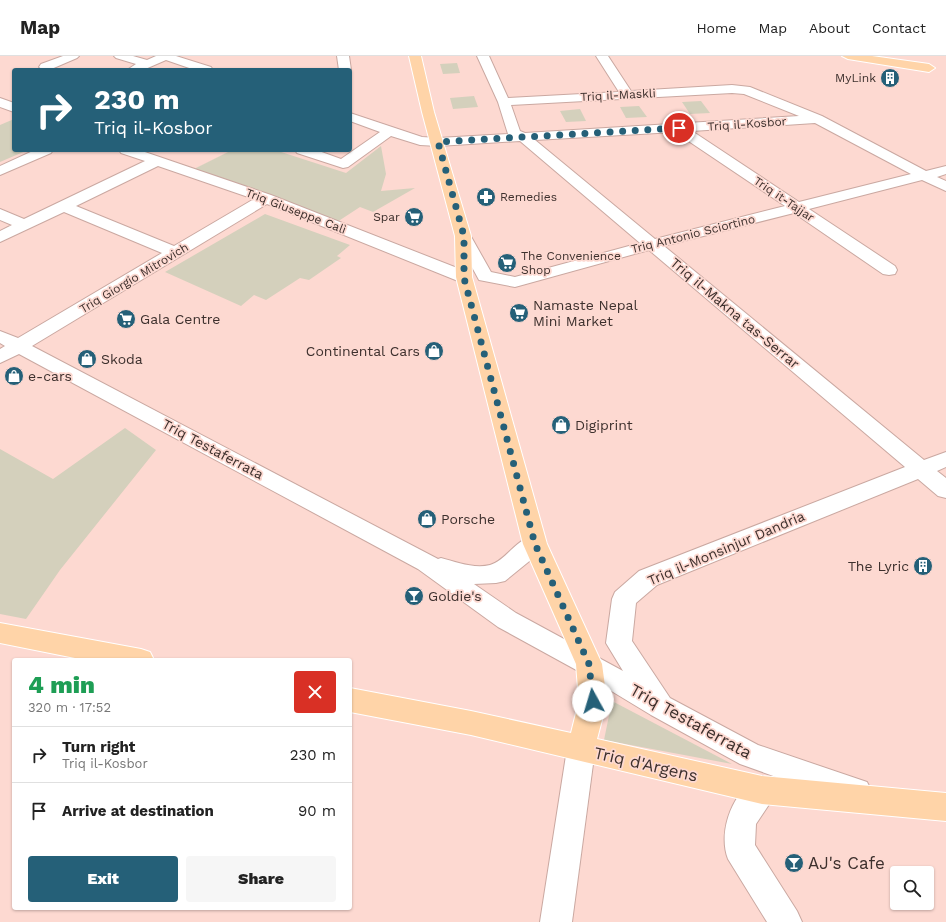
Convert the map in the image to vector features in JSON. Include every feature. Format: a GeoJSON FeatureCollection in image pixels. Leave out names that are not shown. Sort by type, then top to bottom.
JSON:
{"type":"FeatureCollection","features":[{"type":"Feature","properties":{"kind":"main road"},"geometry":{"type":"LineString","coordinates":[[414,56],[464,236],[464,278],[535,544],[589,664],[593,701],[581,749]]}},
{"type":"Feature","properties":{"kind":"main road"},"geometry":{"type":"LineString","coordinates":[[848,56],[935,70],[898,56]]}},
{"type":"Feature","properties":{"kind":"main road"},"geometry":{"type":"LineString","coordinates":[[873,60],[883,58],[884,56]]}},
{"type":"Feature","properties":{"kind":"main road"},"geometry":{"type":"LineString","coordinates":[[0,633],[130,658]]}},
{"type":"Feature","properties":{"kind":"main road","name":"Triq d'Argens"},"geometry":{"type":"LineString","coordinates":[[352,700],[471,723],[762,790],[888,803],[943,804]]}},
{"type":"Feature","properties":{"kind":"street"},"geometry":{"type":"LineString","coordinates":[[51,68],[73,56]]}},
{"type":"Feature","properties":{"kind":"street"},"geometry":{"type":"LineString","coordinates":[[120,56],[148,64]]}},
{"type":"Feature","properties":{"kind":"street"},"geometry":{"type":"LineString","coordinates":[[138,68],[165,56],[201,68]]}},
{"type":"Feature","properties":{"kind":"street"},"geometry":{"type":"LineString","coordinates":[[343,56],[345,68]]}},
{"type":"Feature","properties":{"kind":"street"},"geometry":{"type":"LineString","coordinates":[[483,56],[504,102]]}},
{"type":"Feature","properties":{"kind":"street"},"geometry":{"type":"LineString","coordinates":[[602,56],[627,95]]}},
{"type":"Feature","properties":{"kind":"street","name":"Triq il-Maskli"},"geometry":{"type":"LineString","coordinates":[[504,102],[732,89],[751,92],[818,119],[926,175],[946,187]]}},
{"type":"Feature","properties":{"kind":"street"},"geometry":{"type":"LineString","coordinates":[[0,102],[12,107]]}},
{"type":"Feature","properties":{"kind":"street","name":"Triq il-Makna tas-Serrar"},"geometry":{"type":"LineString","coordinates":[[504,102],[514,134],[522,136],[946,490]]}},
{"type":"Feature","properties":{"kind":"street","name":"Triq il-Kosbor"},"geometry":{"type":"LineString","coordinates":[[352,117],[420,141],[438,142],[818,119]]}},
{"type":"Feature","properties":{"kind":"street","name":"Triq it-Tajjar"},"geometry":{"type":"LineString","coordinates":[[679,128],[889,270]]}},
{"type":"Feature","properties":{"kind":"street"},"geometry":{"type":"LineString","coordinates":[[308,152],[343,164],[388,131]]}},
{"type":"Feature","properties":{"kind":"street"},"geometry":{"type":"LineString","coordinates":[[0,171],[42,152]]}},
{"type":"Feature","properties":{"kind":"street","name":"Triq Giuseppe Calì"},"geometry":{"type":"LineString","coordinates":[[132,152],[266,198],[464,278]]}},
{"type":"Feature","properties":{"kind":"street"},"geometry":{"type":"LineString","coordinates":[[0,237],[158,161]]}},
{"type":"Feature","properties":{"kind":"street","name":"Triq Antonio Sciortino"},"geometry":{"type":"LineString","coordinates":[[464,236],[485,276],[515,282],[652,244],[946,170]]}},
{"type":"Feature","properties":{"kind":"street","name":"Triq Giorgio Mitrovich"},"geometry":{"type":"LineString","coordinates":[[0,357],[266,198]]}},
{"type":"Feature","properties":{"kind":"street"},"geometry":{"type":"LineString","coordinates":[[63,206],[176,253]]}},
{"type":"Feature","properties":{"kind":"street"},"geometry":{"type":"LineString","coordinates":[[0,214],[24,225]]}},
{"type":"Feature","properties":{"kind":"street","name":"Triq Testaferrata"},"geometry":{"type":"LineString","coordinates":[[0,336],[20,345],[426,563],[507,620],[589,664],[662,707],[750,755],[888,803]]}},
{"type":"Feature","properties":{"kind":"street","name":"Triq il-Monsinjur Dandria"},"geometry":{"type":"LineString","coordinates":[[662,707],[619,643],[624,599],[648,578],[946,458]]}},
{"type":"Feature","properties":{"kind":"street","name":"Triq Testaferrata"},"geometry":{"type":"LineString","coordinates":[[426,563],[470,575],[496,574],[535,544]]}},
{"type":"Feature","properties":{"kind":"street"},"geometry":{"type":"LineString","coordinates":[[556,922],[581,749]]}},
{"type":"Feature","properties":{"kind":"street"},"geometry":{"type":"LineString","coordinates":[[762,790],[741,820],[739,848],[786,922]]}},
{"type":"Feature","properties":{"kind":"shaded area"},"geometry":{"type":"Polygon","coordinates":[[[457,63],[460,73],[443,74],[440,64],[457,63]]]}},
{"type":"Feature","properties":{"kind":"shaded area"},"geometry":{"type":"Polygon","coordinates":[[[474,96],[478,107],[453,109],[450,98],[474,96]]]}},
{"type":"Feature","properties":{"kind":"shaded area"},"geometry":{"type":"Polygon","coordinates":[[[701,101],[710,113],[690,114],[682,102],[701,101]]]}},
{"type":"Feature","properties":{"kind":"shaded area"},"geometry":{"type":"Polygon","coordinates":[[[639,106],[647,117],[626,118],[620,107],[639,106]]]}},
{"type":"Feature","properties":{"kind":"shaded area"},"geometry":{"type":"Polygon","coordinates":[[[580,109],[586,121],[566,122],[560,111],[580,109]]]}},
{"type":"Feature","properties":{"kind":"shaded area"},"geometry":{"type":"Polygon","coordinates":[[[12,120],[12,152],[23,152],[0,162],[0,125],[12,120]]]}},
{"type":"Feature","properties":{"kind":"shaded area"},"geometry":{"type":"Polygon","coordinates":[[[381,146],[386,174],[381,191],[415,188],[373,212],[360,207],[337,222],[194,169],[228,152],[281,152],[346,173],[381,146]]]}},
{"type":"Feature","properties":{"kind":"shaded area"},"geometry":{"type":"Polygon","coordinates":[[[265,214],[350,245],[337,256],[341,258],[309,280],[300,278],[266,300],[254,295],[241,306],[165,272],[265,214]]]}},
{"type":"Feature","properties":{"kind":"shaded area"},"geometry":{"type":"Polygon","coordinates":[[[125,428],[156,450],[60,570],[26,619],[0,614],[0,449],[53,479],[125,428]]]}},
{"type":"Feature","properties":{"kind":"shaded area"},"geometry":{"type":"Polygon","coordinates":[[[612,701],[732,764],[604,740],[612,701]]]}},
{"type":"Feature","properties":{"kind":"place","name":"MyLink"},"geometry":{"type":"Point","coordinates":[890,78]}},
{"type":"Feature","properties":{"kind":"place","name":"Remedies"},"geometry":{"type":"Point","coordinates":[486,197]}},
{"type":"Feature","properties":{"kind":"place","name":"Spar"},"geometry":{"type":"Point","coordinates":[414,217]}},
{"type":"Feature","properties":{"kind":"place","name":"The Convenience Shop"},"geometry":{"type":"Point","coordinates":[507,263]}},
{"type":"Feature","properties":{"kind":"place","name":"Namaste Nepal Mini Market"},"geometry":{"type":"Point","coordinates":[519,313]}},
{"type":"Feature","properties":{"kind":"place","name":"Gala Centre"},"geometry":{"type":"Point","coordinates":[126,319]}},
{"type":"Feature","properties":{"kind":"place","name":"Continental Cars"},"geometry":{"type":"Point","coordinates":[434,351]}},
{"type":"Feature","properties":{"kind":"place","name":"Skoda"},"geometry":{"type":"Point","coordinates":[87,359]}},
{"type":"Feature","properties":{"kind":"place","name":"e-cars"},"geometry":{"type":"Point","coordinates":[14,376]}},
{"type":"Feature","properties":{"kind":"place","name":"Digiprint"},"geometry":{"type":"Point","coordinates":[561,425]}},
{"type":"Feature","properties":{"kind":"place","name":"Porsche"},"geometry":{"type":"Point","coordinates":[427,519]}},
{"type":"Feature","properties":{"kind":"place","name":"The Lyric"},"geometry":{"type":"Point","coordinates":[923,566]}},
{"type":"Feature","properties":{"kind":"place","name":"Goldie's"},"geometry":{"type":"Point","coordinates":[414,596]}},
{"type":"Feature","properties":{"kind":"place","name":"AJ's Cafe"},"geometry":{"type":"Point","coordinates":[794,863]}},
{"type":"Feature","properties":{"kind":"route"},"geometry":{"type":"LineString","coordinates":[[593,701],[589,664],[535,544],[464,278],[464,236],[438,142],[679,128]]}}]}
